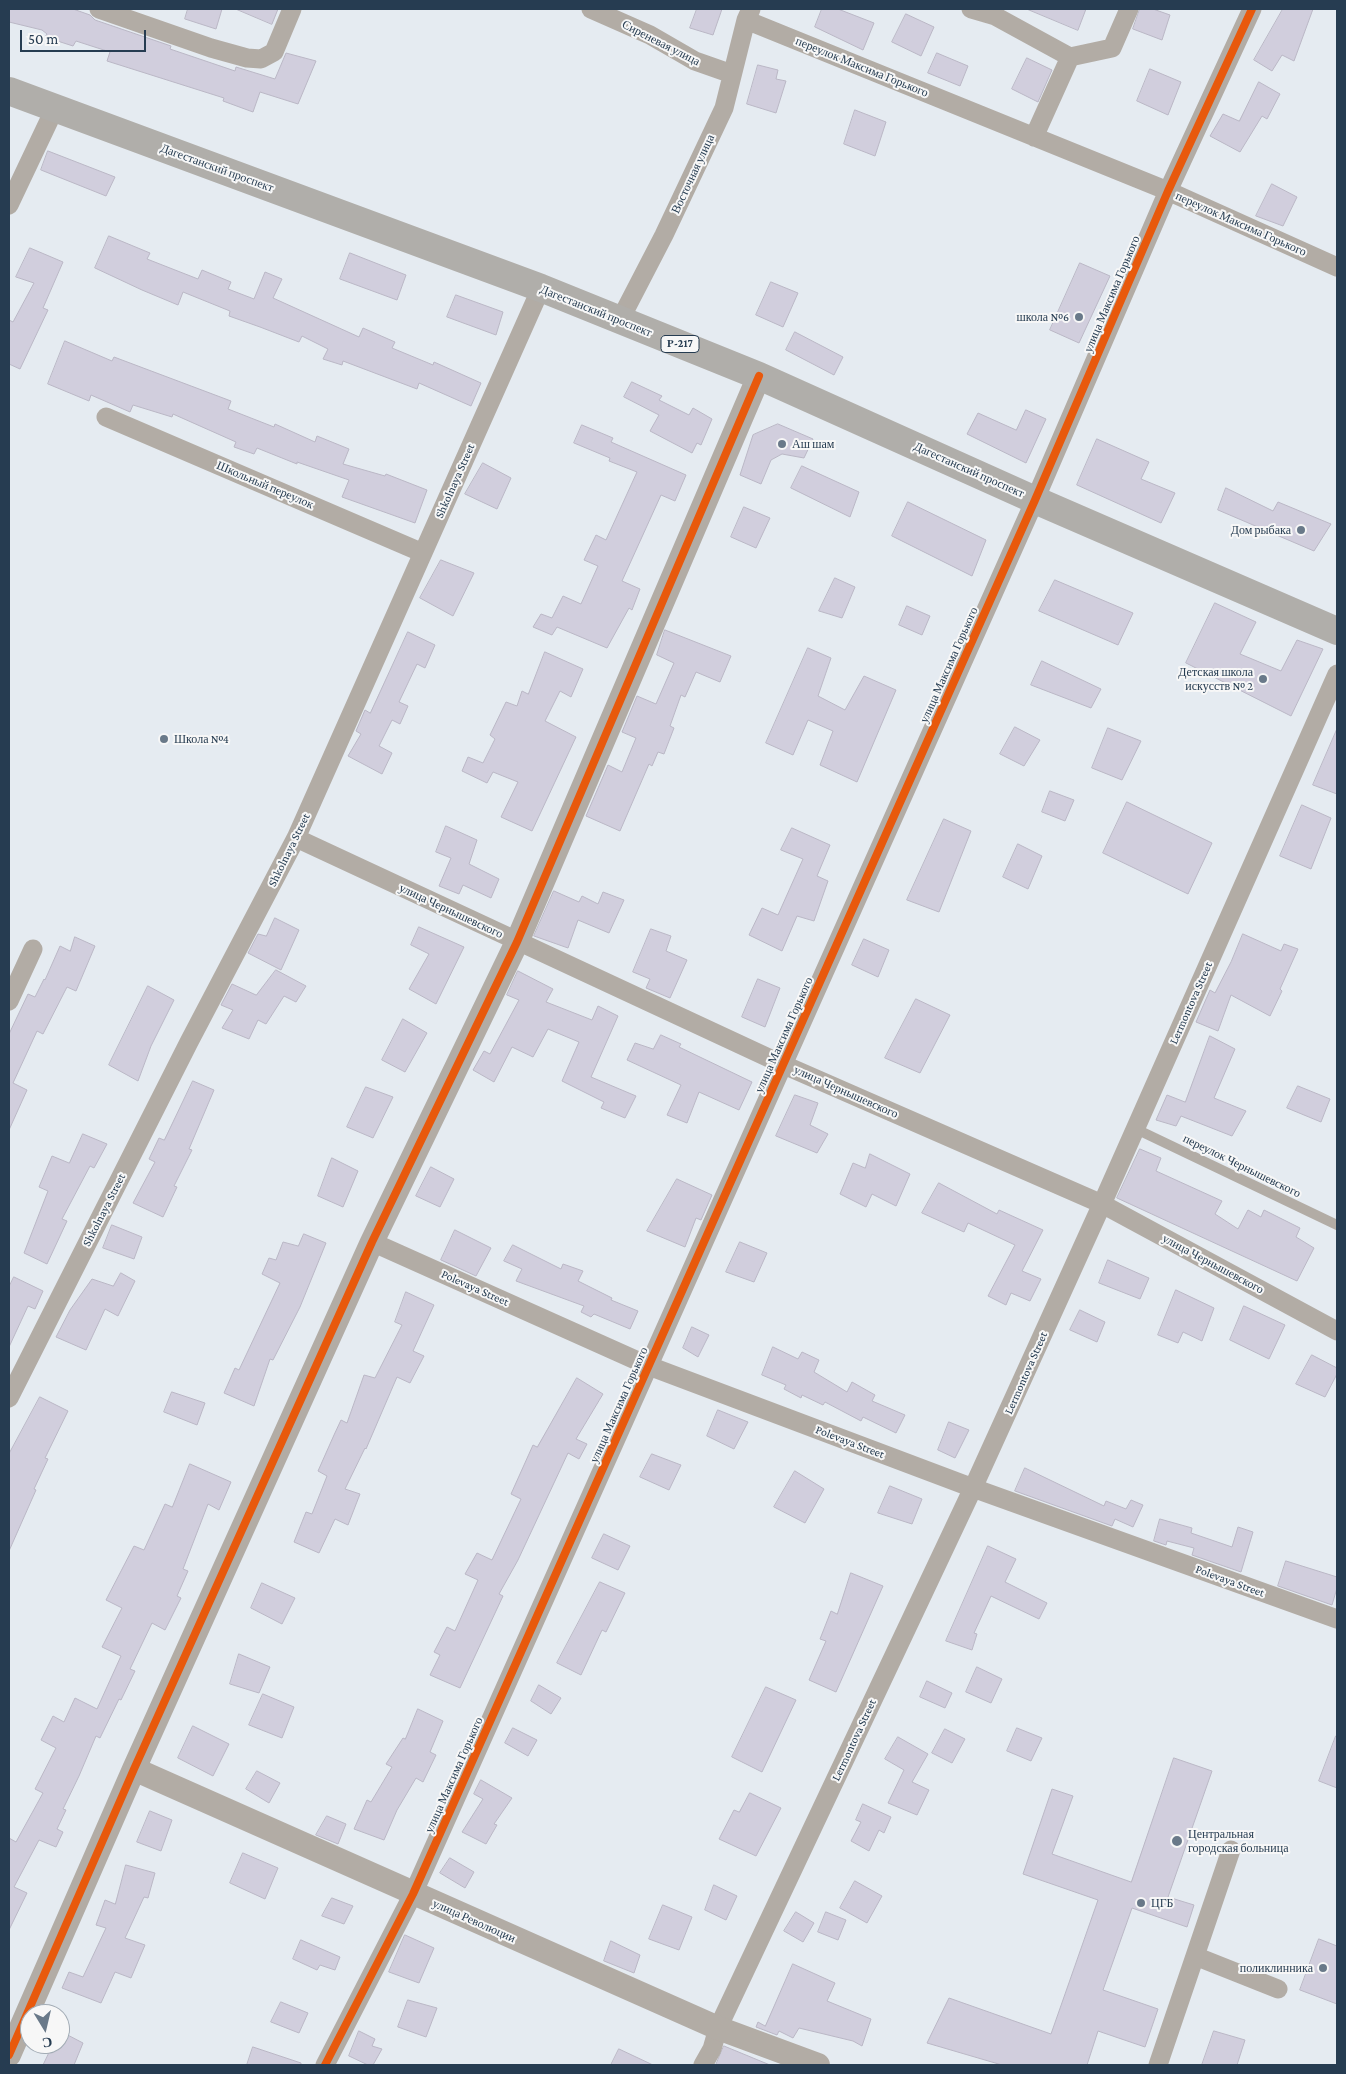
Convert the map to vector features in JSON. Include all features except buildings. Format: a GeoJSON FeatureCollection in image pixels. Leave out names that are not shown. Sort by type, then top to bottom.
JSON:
{"type":"FeatureCollection","features":[{"type":"Feature","properties":{"kind":"highway","name":"Дагестанский проспект"},"geometry":{"type":"LineString","coordinates":[[9,91],[541,288],[759,376],[1036,500],[1337,631]]}},
{"type":"Feature","properties":{"kind":"street"},"geometry":{"type":"LineString","coordinates":[[99,9],[210,48],[247,58],[261,59],[274,52],[292,9]]}},
{"type":"Feature","properties":{"kind":"street","name":"Сиреневая улица"},"geometry":{"type":"LineString","coordinates":[[591,9],[650,35],[694,61],[732,74]]}},
{"type":"Feature","properties":{"kind":"street"},"geometry":{"type":"LineString","coordinates":[[971,9],[995,16],[1070,57],[1112,48],[1129,9]]}},
{"type":"Feature","properties":{"kind":"street","name":"улица Максима Горького"},"geometry":{"type":"LineString","coordinates":[[325,2065],[413,1894],[1036,500],[1168,191],[1252,9]]}},
{"type":"Feature","properties":{"kind":"street","name":"Восточная улица"},"geometry":{"type":"LineString","coordinates":[[620,320],[664,235],[724,108],[746,12]]}},
{"type":"Feature","properties":{"kind":"street","name":"переулок Максима Горького"},"geometry":{"type":"LineString","coordinates":[[746,12],[1034,136],[1168,191],[1337,267]]}},
{"type":"Feature","properties":{"kind":"street"},"geometry":{"type":"LineString","coordinates":[[1034,136],[1070,57]]}},
{"type":"Feature","properties":{"kind":"street"},"geometry":{"type":"LineString","coordinates":[[9,205],[55,108]]}},
{"type":"Feature","properties":{"kind":"street","name":"Shkolnaya Street"},"geometry":{"type":"LineString","coordinates":[[11,1386],[296,838],[541,288]]}},
{"type":"Feature","properties":{"kind":"street"},"geometry":{"type":"LineString","coordinates":[[9,2055],[134,1770],[372,1242],[517,942],[759,376]]}},
{"type":"Feature","properties":{"kind":"street","name":"Школьный переулок"},"geometry":{"type":"LineString","coordinates":[[106,417],[423,553]]}},
{"type":"Feature","properties":{"kind":"street","name":"Lermontova Street"},"geometry":{"type":"LineString","coordinates":[[703,2065],[712,2048],[718,2028],[973,1488],[1136,1129],[1337,674]]}},
{"type":"Feature","properties":{"kind":"street","name":"улица Чернышевского"},"geometry":{"type":"LineString","coordinates":[[296,838],[784,1065],[1102,1204],[1336,1328]]}},
{"type":"Feature","properties":{"kind":"street"},"geometry":{"type":"LineString","coordinates":[[9,1001],[33,949]]}},
{"type":"Feature","properties":{"kind":"street","name":"Polevaya Street"},"geometry":{"type":"LineString","coordinates":[[372,1242],[649,1366],[973,1488],[1337,1619]]}},
{"type":"Feature","properties":{"kind":"street","name":"улица Революции"},"geometry":{"type":"LineString","coordinates":[[134,1770],[718,2028],[818,2065]]}},
{"type":"Feature","properties":{"kind":"street"},"geometry":{"type":"LineString","coordinates":[[1158,2065],[1231,1850]]}},
{"type":"Feature","properties":{"kind":"street"},"geometry":{"type":"LineString","coordinates":[[1195,1956],[1278,1989]]}},
{"type":"Feature","properties":{"kind":"lane","name":"переулок Чернышевского"},"geometry":{"type":"LineString","coordinates":[[1136,1129],[1337,1226]]}},
{"type":"Feature","properties":{"kind":"cycle path"},"geometry":{"type":"LineString","coordinates":[[325,2065],[413,1894],[1035,500],[1168,191],[1252,9]]}},
{"type":"Feature","properties":{"kind":"cycle path"},"geometry":{"type":"LineString","coordinates":[[9,2055],[134,1769],[372,1242],[517,942],[759,376]]}},
{"type":"Feature","properties":{"kind":"place","name":"школа №6"},"geometry":{"type":"Point","coordinates":[1079,317]}},
{"type":"Feature","properties":{"kind":"place","name":"Аш шам"},"geometry":{"type":"Point","coordinates":[782,444]}},
{"type":"Feature","properties":{"kind":"place","name":"Дом рыбака"},"geometry":{"type":"Point","coordinates":[1301,530]}},
{"type":"Feature","properties":{"kind":"place","name":"Детская школа искусств № 2"},"geometry":{"type":"Point","coordinates":[1263,679]}},
{"type":"Feature","properties":{"kind":"place","name":"Школа №4"},"geometry":{"type":"Point","coordinates":[164,739]}},
{"type":"Feature","properties":{"kind":"place","name":"Центральная городская больница"},"geometry":{"type":"Point","coordinates":[1177,1841]}},
{"type":"Feature","properties":{"kind":"place","name":"ЦГБ"},"geometry":{"type":"Point","coordinates":[1141,1903]}},
{"type":"Feature","properties":{"kind":"place","name":"поликлинника"},"geometry":{"type":"Point","coordinates":[1323,1968]}}]}
